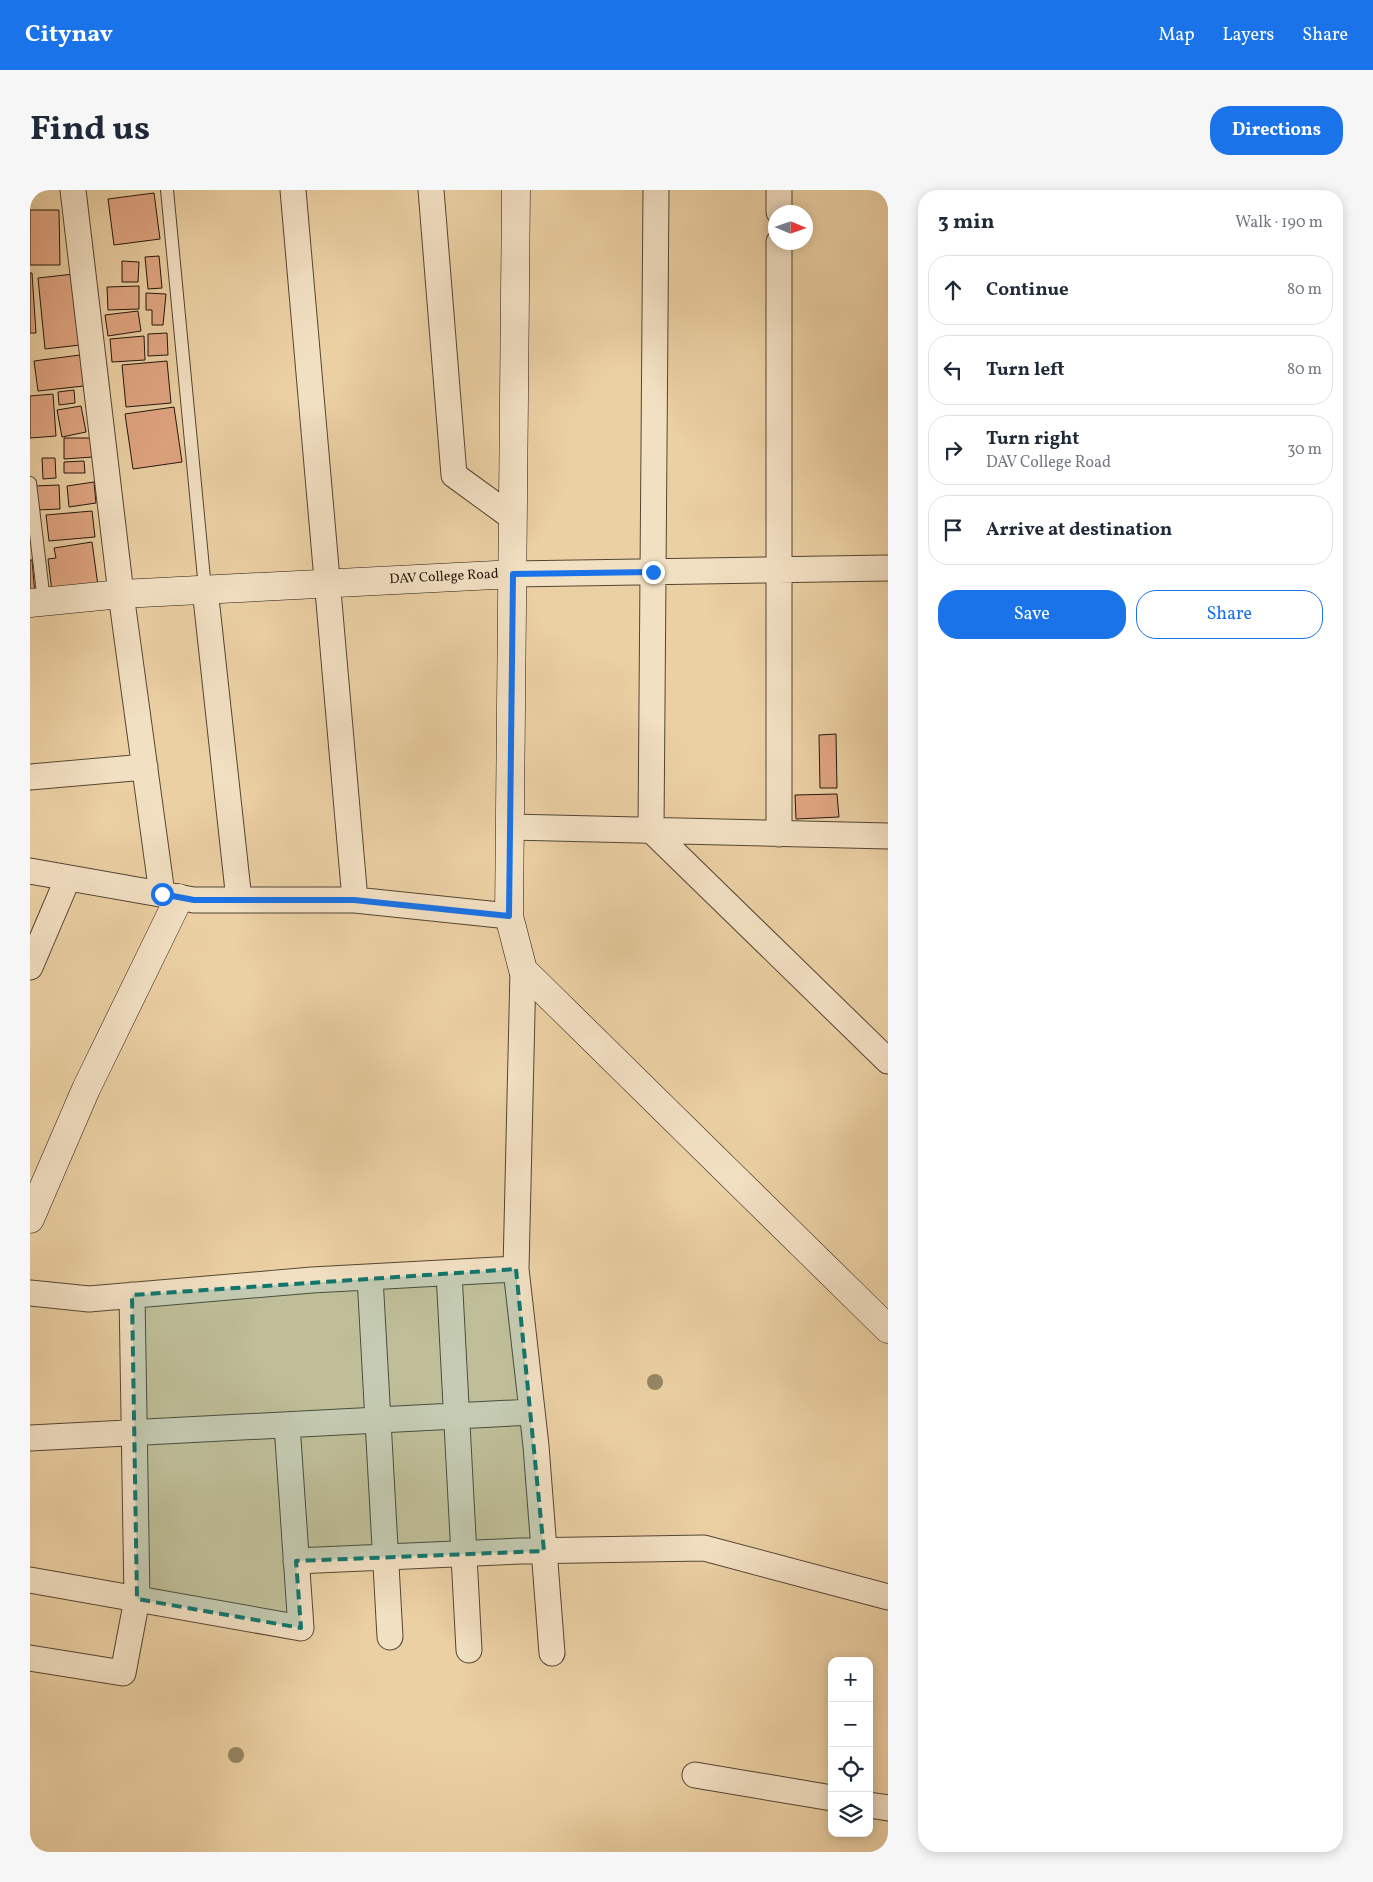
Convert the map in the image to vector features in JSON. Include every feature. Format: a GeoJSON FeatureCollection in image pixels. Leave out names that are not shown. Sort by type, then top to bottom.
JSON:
{"type":"FeatureCollection","features":[{"type":"Feature","properties":{"kind":"street"},"geometry":{"type":"LineString","coordinates":[[30,1219],[171,896],[145,767],[121,594],[72,190]]}},
{"type":"Feature","properties":{"kind":"street"},"geometry":{"type":"LineString","coordinates":[[293,190],[354,900]]}},
{"type":"Feature","properties":{"kind":"street"},"geometry":{"type":"LineString","coordinates":[[430,190],[454,475],[514,518]]}},
{"type":"Feature","properties":{"kind":"street"},"geometry":{"type":"LineString","coordinates":[[516,190],[509,916],[523,970],[516,1269],[532,1412],[552,1653]]}},
{"type":"Feature","properties":{"kind":"street"},"geometry":{"type":"LineString","coordinates":[[656,190],[652,830],[888,1061]]}},
{"type":"Feature","properties":{"kind":"street"},"geometry":{"type":"LineString","coordinates":[[778,190],[779,205]]}},
{"type":"Feature","properties":{"kind":"street"},"geometry":{"type":"LineString","coordinates":[[779,250],[779,834]]}},
{"type":"Feature","properties":{"kind":"street","name":"DAV College Road"},"geometry":{"type":"LineString","coordinates":[[37,602],[205,589],[513,574],[888,568]]}},
{"type":"Feature","properties":{"kind":"street"},"geometry":{"type":"LineString","coordinates":[[205,589],[239,900]]}},
{"type":"Feature","properties":{"kind":"street"},"geometry":{"type":"LineString","coordinates":[[30,777],[145,767]]}},
{"type":"Feature","properties":{"kind":"street"},"geometry":{"type":"LineString","coordinates":[[511,827],[888,836]]}},
{"type":"Feature","properties":{"kind":"street"},"geometry":{"type":"LineString","coordinates":[[30,872],[194,900],[354,900],[509,916]]}},
{"type":"Feature","properties":{"kind":"street"},"geometry":{"type":"LineString","coordinates":[[30,967],[68,878]]}},
{"type":"Feature","properties":{"kind":"street"},"geometry":{"type":"LineString","coordinates":[[523,970],[888,1329]]}},
{"type":"Feature","properties":{"kind":"street"},"geometry":{"type":"LineString","coordinates":[[30,1293],[88,1299],[370,1277],[516,1269]]}},
{"type":"Feature","properties":{"kind":"street"},"geometry":{"type":"LineString","coordinates":[[450,1273],[469,1650]]}},
{"type":"Feature","properties":{"kind":"street"},"geometry":{"type":"LineString","coordinates":[[370,1277],[390,1637]]}},
{"type":"Feature","properties":{"kind":"street"},"geometry":{"type":"LineString","coordinates":[[30,1658],[123,1673],[137,1599],[132,1295]]}},
{"type":"Feature","properties":{"kind":"street"},"geometry":{"type":"LineString","coordinates":[[30,1438],[532,1412]]}},
{"type":"Feature","properties":{"kind":"street"},"geometry":{"type":"LineString","coordinates":[[30,1580],[301,1628],[287,1425]]}},
{"type":"Feature","properties":{"kind":"street"},"geometry":{"type":"LineString","coordinates":[[296,1561],[544,1551],[704,1548],[888,1597]]}},
{"type":"Feature","properties":{"kind":"street"},"geometry":{"type":"LineString","coordinates":[[695,1775],[828,1797]]}},
{"type":"Feature","properties":{"kind":"street"},"geometry":{"type":"LineString","coordinates":[[873,1806],[888,1808]]}},
{"type":"Feature","properties":{"kind":"lane"},"geometry":{"type":"LineString","coordinates":[[167,190],[205,589]]}},
{"type":"Feature","properties":{"kind":"lane"},"geometry":{"type":"LineString","coordinates":[[30,483],[37,602]]}},
{"type":"Feature","properties":{"kind":"highlighted area"},"geometry":{"type":"Polygon","coordinates":[[[516,1269],[544,1551],[296,1561],[301,1628],[137,1599],[132,1295],[516,1269]]]}},
{"type":"Feature","properties":{"kind":"building"},"geometry":{"type":"Polygon","coordinates":[[[154,193],[160,239],[114,245],[108,199],[154,193]]]}},
{"type":"Feature","properties":{"kind":"building"},"geometry":{"type":"Polygon","coordinates":[[[30,210],[59,210],[60,265],[30,265],[30,210]]]}},
{"type":"Feature","properties":{"kind":"building"},"geometry":{"type":"Polygon","coordinates":[[[159,256],[162,288],[148,289],[145,257],[159,256]]]}},
{"type":"Feature","properties":{"kind":"building"},"geometry":{"type":"Polygon","coordinates":[[[122,261],[139,262],[138,282],[122,282],[122,261]]]}},
{"type":"Feature","properties":{"kind":"building"},"geometry":{"type":"Polygon","coordinates":[[[30,273],[32,273],[36,333],[30,333],[30,273]]]}},
{"type":"Feature","properties":{"kind":"building"},"geometry":{"type":"Polygon","coordinates":[[[74,274],[80,345],[45,349],[38,278],[74,274]]]}},
{"type":"Feature","properties":{"kind":"building"},"geometry":{"type":"Polygon","coordinates":[[[139,286],[139,309],[108,310],[107,287],[139,286]]]}},
{"type":"Feature","properties":{"kind":"building"},"geometry":{"type":"Polygon","coordinates":[[[146,293],[166,294],[163,325],[152,325],[152,310],[146,310],[146,293]]]}},
{"type":"Feature","properties":{"kind":"building"},"geometry":{"type":"Polygon","coordinates":[[[138,311],[141,331],[108,336],[105,315],[138,311]]]}},
{"type":"Feature","properties":{"kind":"building"},"geometry":{"type":"Polygon","coordinates":[[[167,333],[168,355],[148,356],[148,334],[167,333]]]}},
{"type":"Feature","properties":{"kind":"building"},"geometry":{"type":"Polygon","coordinates":[[[144,336],[145,360],[112,362],[110,339],[144,336]]]}},
{"type":"Feature","properties":{"kind":"building"},"geometry":{"type":"Polygon","coordinates":[[[80,355],[84,386],[38,391],[34,361],[80,355]]]}},
{"type":"Feature","properties":{"kind":"building"},"geometry":{"type":"Polygon","coordinates":[[[167,361],[171,403],[126,407],[122,365],[167,361]]]}},
{"type":"Feature","properties":{"kind":"building"},"geometry":{"type":"Polygon","coordinates":[[[74,390],[75,403],[59,405],[58,392],[74,390]]]}},
{"type":"Feature","properties":{"kind":"building"},"geometry":{"type":"Polygon","coordinates":[[[53,394],[56,436],[30,438],[30,396],[53,394]]]}},
{"type":"Feature","properties":{"kind":"building"},"geometry":{"type":"Polygon","coordinates":[[[81,406],[86,432],[62,437],[57,410],[81,406]]]}},
{"type":"Feature","properties":{"kind":"building"},"geometry":{"type":"Polygon","coordinates":[[[174,407],[182,462],[133,469],[125,414],[174,407]]]}},
{"type":"Feature","properties":{"kind":"building"},"geometry":{"type":"Polygon","coordinates":[[[64,438],[92,438],[93,457],[64,459],[64,438]]]}},
{"type":"Feature","properties":{"kind":"building"},"geometry":{"type":"Polygon","coordinates":[[[42,458],[55,458],[56,478],[43,479],[42,458]]]}},
{"type":"Feature","properties":{"kind":"building"},"geometry":{"type":"Polygon","coordinates":[[[84,461],[85,473],[64,473],[64,462],[84,461]]]}},
{"type":"Feature","properties":{"kind":"building"},"geometry":{"type":"Polygon","coordinates":[[[94,482],[96,503],[69,507],[67,486],[94,482]]]}},
{"type":"Feature","properties":{"kind":"building"},"geometry":{"type":"Polygon","coordinates":[[[59,485],[60,509],[36,510],[35,486],[59,485]]]}},
{"type":"Feature","properties":{"kind":"building"},"geometry":{"type":"Polygon","coordinates":[[[92,511],[95,537],[49,541],[46,515],[92,511]]]}},
{"type":"Feature","properties":{"kind":"building"},"geometry":{"type":"Polygon","coordinates":[[[92,542],[98,586],[52,592],[48,559],[56,558],[54,548],[92,542]]]}},
{"type":"Feature","properties":{"kind":"building"},"geometry":{"type":"Polygon","coordinates":[[[30,560],[32,560],[35,595],[30,596],[30,560]]]}},
{"type":"Feature","properties":{"kind":"building"},"geometry":{"type":"Polygon","coordinates":[[[836,734],[837,788],[820,788],[819,735],[836,734]]]}},
{"type":"Feature","properties":{"kind":"building"},"geometry":{"type":"Polygon","coordinates":[[[837,794],[839,817],[796,819],[795,795],[837,794]]]}},
{"type":"Feature","properties":{"kind":"route"},"geometry":{"type":"LineString","coordinates":[[162,894],[194,900],[354,900],[509,916],[513,574],[653,572]]}}]}
